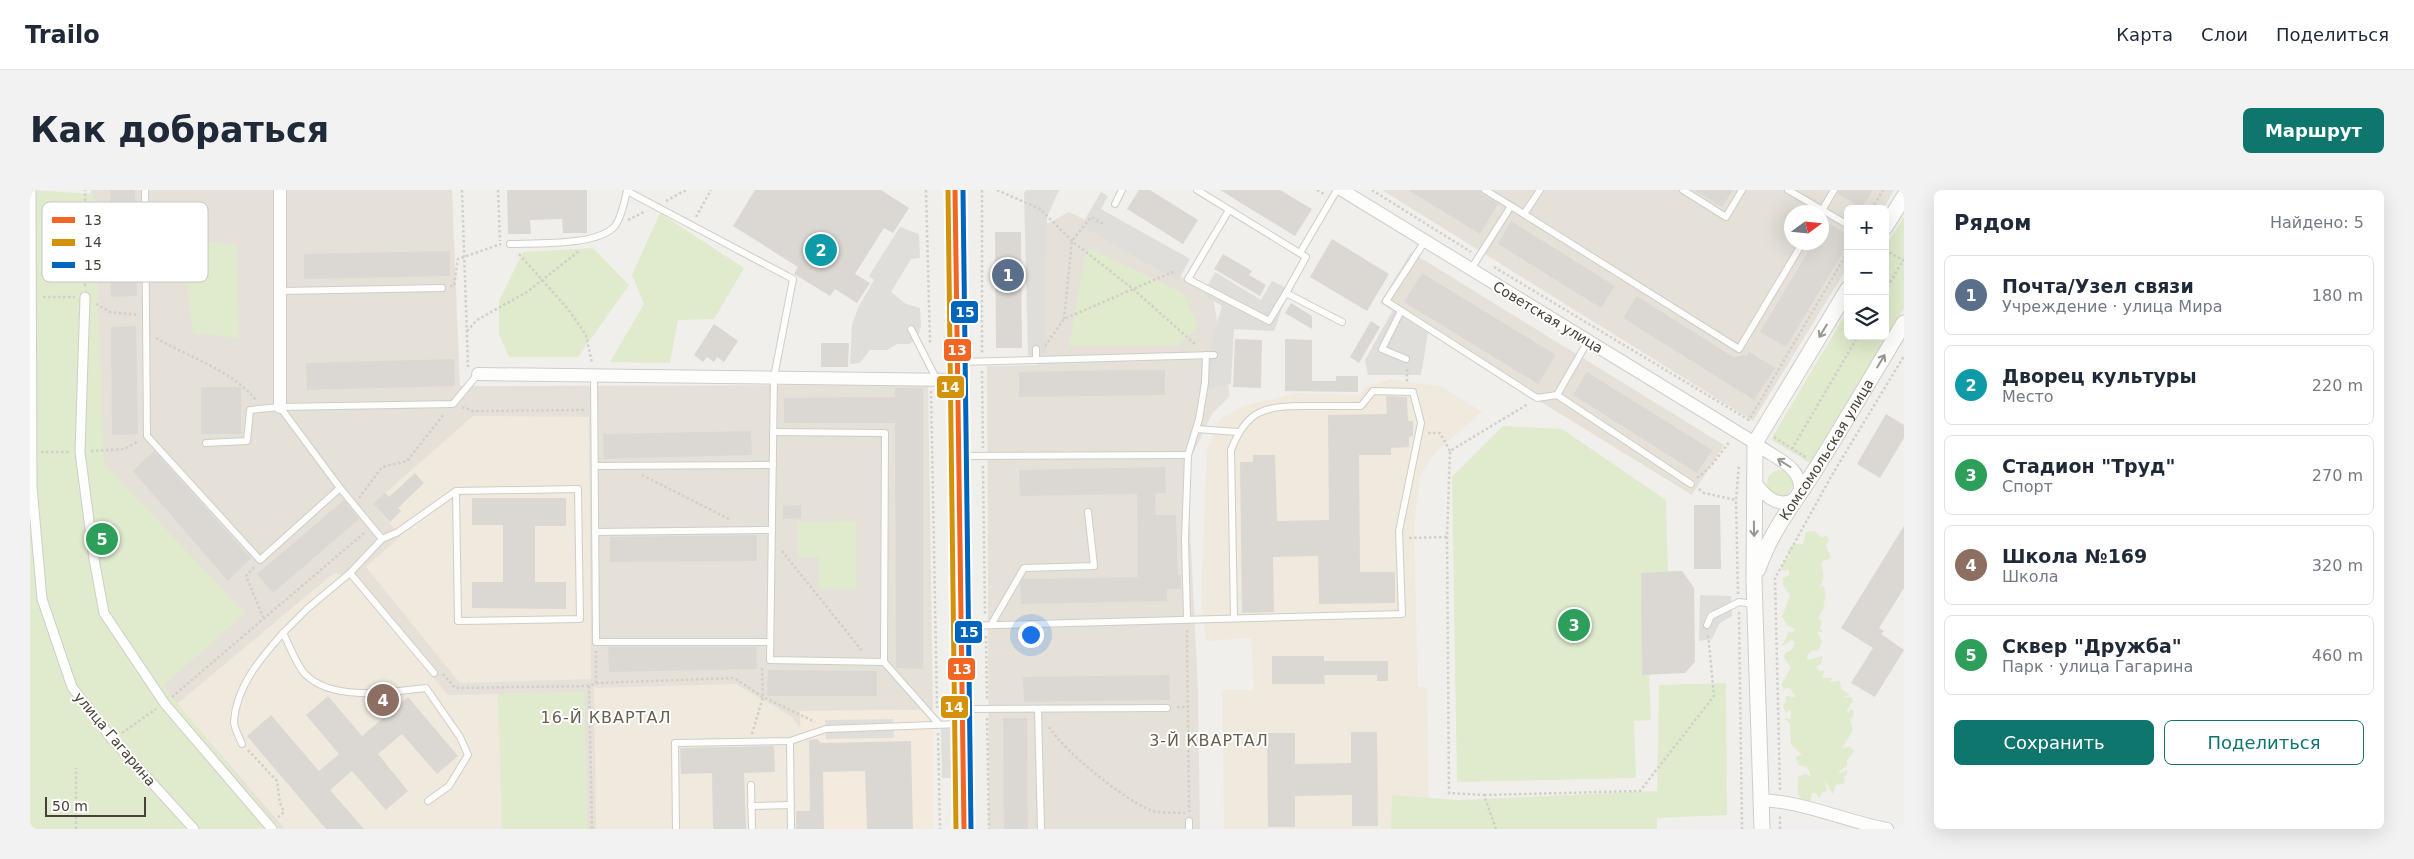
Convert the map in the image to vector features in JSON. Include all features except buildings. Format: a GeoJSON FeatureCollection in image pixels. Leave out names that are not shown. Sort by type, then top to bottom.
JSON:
{"type":"FeatureCollection","features":[{"type":"Feature","properties":{"kind":"street","name":"улица Гагарина"},"geometry":{"type":"LineString","coordinates":[[31,190],[32,487],[42,599],[72,686],[112,739],[194,829]]}},
{"type":"Feature","properties":{"kind":"street"},"geometry":{"type":"LineString","coordinates":[[280,190],[280,407]]}},
{"type":"Feature","properties":{"kind":"street"},"geometry":{"type":"LineString","coordinates":[[955,190],[964,829]]}},
{"type":"Feature","properties":{"kind":"street","name":"Советская улица"},"geometry":{"type":"LineString","coordinates":[[1342,190],[1755,443],[1795,470],[1801,482],[1797,495]]}},
{"type":"Feature","properties":{"kind":"street"},"geometry":{"type":"LineString","coordinates":[[1889,221],[1904,197]]}},
{"type":"Feature","properties":{"kind":"street","name":"Комсомольская улица"},"geometry":{"type":"LineString","coordinates":[[1762,829],[1754,580],[1753,480],[1755,443],[1844,295]]}},
{"type":"Feature","properties":{"kind":"street"},"geometry":{"type":"LineString","coordinates":[[85,297],[80,452],[94,559],[104,613],[165,704],[272,829]]}},
{"type":"Feature","properties":{"kind":"street","name":"Комсомольская улица"},"geometry":{"type":"LineString","coordinates":[[1754,580],[1765,549],[1797,495],[1818,466],[1904,323]]}},
{"type":"Feature","properties":{"kind":"street"},"geometry":{"type":"LineString","coordinates":[[478,374],[774,378],[933,375],[958,380]]}},
{"type":"Feature","properties":{"kind":"street"},"geometry":{"type":"LineString","coordinates":[[1753,480],[1763,493],[1775,502],[1790,502],[1797,495]]}},
{"type":"Feature","properties":{"kind":"street"},"geometry":{"type":"LineString","coordinates":[[1762,800],[1780,801],[1860,826],[1887,829]]}},
{"type":"Feature","properties":{"kind":"lane"},"geometry":{"type":"LineString","coordinates":[[1115,204],[1122,190]]}},
{"type":"Feature","properties":{"kind":"lane"},"geometry":{"type":"LineString","coordinates":[[1197,190],[1306,257],[1268,321],[1188,279],[1229,210]]}},
{"type":"Feature","properties":{"kind":"lane"},"geometry":{"type":"LineString","coordinates":[[1300,254],[1337,190]]}},
{"type":"Feature","properties":{"kind":"lane"},"geometry":{"type":"LineString","coordinates":[[1485,190],[1739,349],[1798,250]]}},
{"type":"Feature","properties":{"kind":"lane"},"geometry":{"type":"LineString","coordinates":[[1524,214],[1540,190]]}},
{"type":"Feature","properties":{"kind":"lane"},"geometry":{"type":"LineString","coordinates":[[1683,190],[1726,218],[1742,190]]}},
{"type":"Feature","properties":{"kind":"lane"},"geometry":{"type":"LineString","coordinates":[[1788,190],[1811,205]]}},
{"type":"Feature","properties":{"kind":"lane"},"geometry":{"type":"LineString","coordinates":[[1826,205],[1834,190]]}},
{"type":"Feature","properties":{"kind":"lane"},"geometry":{"type":"LineString","coordinates":[[510,244],[603,236],[615,226],[627,191],[793,279],[774,378],[770,660],[884,662]]}},
{"type":"Feature","properties":{"kind":"lane"},"geometry":{"type":"LineString","coordinates":[[1471,270],[1510,206]]}},
{"type":"Feature","properties":{"kind":"lane"},"geometry":{"type":"LineString","coordinates":[[1829,216],[1844,223]]}},
{"type":"Feature","properties":{"kind":"lane"},"geometry":{"type":"LineString","coordinates":[[1425,241],[1386,301],[1537,398],[1557,395],[1691,484]]}},
{"type":"Feature","properties":{"kind":"lane"},"geometry":{"type":"LineString","coordinates":[[146,282],[147,436],[260,560],[340,488]]}},
{"type":"Feature","properties":{"kind":"lane"},"geometry":{"type":"LineString","coordinates":[[281,291],[442,288]]}},
{"type":"Feature","properties":{"kind":"lane"},"geometry":{"type":"LineString","coordinates":[[1286,293],[1342,322]]}},
{"type":"Feature","properties":{"kind":"lane"},"geometry":{"type":"LineString","coordinates":[[1401,311],[1382,349],[1406,359]]}},
{"type":"Feature","properties":{"kind":"lane"},"geometry":{"type":"LineString","coordinates":[[911,329],[933,375]]}},
{"type":"Feature","properties":{"kind":"lane"},"geometry":{"type":"LineString","coordinates":[[1557,395],[1588,341]]}},
{"type":"Feature","properties":{"kind":"lane"},"geometry":{"type":"LineString","coordinates":[[1036,349],[1036,360]]}},
{"type":"Feature","properties":{"kind":"lane"},"geometry":{"type":"LineString","coordinates":[[958,362],[1210,355],[1196,429],[1188,455],[1187,618]]}},
{"type":"Feature","properties":{"kind":"lane"},"geometry":{"type":"LineString","coordinates":[[206,443],[247,441],[250,410],[280,407],[452,404],[478,374]]}},
{"type":"Feature","properties":{"kind":"lane"},"geometry":{"type":"LineString","coordinates":[[594,375],[596,642],[770,642]]}},
{"type":"Feature","properties":{"kind":"lane"},"geometry":{"type":"LineString","coordinates":[[961,626],[1187,618],[1402,614],[1400,538],[1421,423],[1413,392],[1373,391],[1361,406],[1273,406],[1255,415],[1238,432],[1231,450],[1234,617]]}},
{"type":"Feature","properties":{"kind":"lane"},"geometry":{"type":"LineString","coordinates":[[280,407],[340,488],[382,539]]}},
{"type":"Feature","properties":{"kind":"lane"},"geometry":{"type":"LineString","coordinates":[[1196,429],[1238,432]]}},
{"type":"Feature","properties":{"kind":"lane"},"geometry":{"type":"LineString","coordinates":[[773,432],[885,433],[884,662],[938,723]]}},
{"type":"Feature","properties":{"kind":"lane"},"geometry":{"type":"LineString","coordinates":[[959,456],[1188,455]]}},
{"type":"Feature","properties":{"kind":"lane"},"geometry":{"type":"LineString","coordinates":[[595,466],[773,465]]}},
{"type":"Feature","properties":{"kind":"lane"},"geometry":{"type":"LineString","coordinates":[[242,744],[234,724],[239,702],[255,664],[308,608],[350,573],[382,539],[398,532],[456,491],[578,489],[580,620],[458,621],[456,491]]}},
{"type":"Feature","properties":{"kind":"lane"},"geometry":{"type":"LineString","coordinates":[[988,625],[1024,568],[1094,566],[1088,512]]}},
{"type":"Feature","properties":{"kind":"lane"},"geometry":{"type":"LineString","coordinates":[[595,532],[772,530]]}},
{"type":"Feature","properties":{"kind":"lane"},"geometry":{"type":"LineString","coordinates":[[350,573],[434,673]]}},
{"type":"Feature","properties":{"kind":"lane"},"geometry":{"type":"LineString","coordinates":[[1707,625],[1711,616],[1739,602],[1755,604]]}},
{"type":"Feature","properties":{"kind":"lane"},"geometry":{"type":"LineString","coordinates":[[283,633],[305,674],[332,690],[378,693],[426,688],[460,737],[468,755],[449,786],[428,802]]}},
{"type":"Feature","properties":{"kind":"lane"},"geometry":{"type":"LineString","coordinates":[[676,829],[675,743],[790,741],[826,729],[938,723],[987,709],[1167,708]]}},
{"type":"Feature","properties":{"kind":"lane"},"geometry":{"type":"LineString","coordinates":[[1038,710],[1041,829]]}},
{"type":"Feature","properties":{"kind":"lane"},"geometry":{"type":"LineString","coordinates":[[790,741],[791,829]]}},
{"type":"Feature","properties":{"kind":"lane"},"geometry":{"type":"LineString","coordinates":[[751,785],[752,827]]}},
{"type":"Feature","properties":{"kind":"lane"},"geometry":{"type":"LineString","coordinates":[[752,806],[791,805]]}},
{"type":"Feature","properties":{"kind":"lane"},"geometry":{"type":"LineString","coordinates":[[1189,821],[1189,829]]}},
{"type":"Feature","properties":{"kind":"path"},"geometry":{"type":"LineString","coordinates":[[462,190],[468,386]]}},
{"type":"Feature","properties":{"kind":"path"},"geometry":{"type":"LineString","coordinates":[[498,190],[500,244]]}},
{"type":"Feature","properties":{"kind":"path"},"geometry":{"type":"LineString","coordinates":[[691,225],[711,190]]}},
{"type":"Feature","properties":{"kind":"path"},"geometry":{"type":"LineString","coordinates":[[926,190],[933,375],[940,829]]}},
{"type":"Feature","properties":{"kind":"path"},"geometry":{"type":"LineString","coordinates":[[982,190],[983,456],[988,625],[989,829]]}},
{"type":"Feature","properties":{"kind":"path"},"geometry":{"type":"LineString","coordinates":[[997,190],[1040,209],[1072,241],[1133,289],[1210,355]]}},
{"type":"Feature","properties":{"kind":"path"},"geometry":{"type":"LineString","coordinates":[[1372,190],[1749,420],[1844,258]]}},
{"type":"Feature","properties":{"kind":"path"},"geometry":{"type":"LineString","coordinates":[[1874,205],[1883,190]]}},
{"type":"Feature","properties":{"kind":"path"},"geometry":{"type":"LineString","coordinates":[[1036,349],[1043,349],[1064,319],[1072,241],[1090,217],[1102,224]]}},
{"type":"Feature","properties":{"kind":"path"},"geometry":{"type":"LineString","coordinates":[[467,331],[476,320],[527,292],[595,237]]}},
{"type":"Feature","properties":{"kind":"path"},"geometry":{"type":"LineString","coordinates":[[442,288],[454,286],[458,259],[464,255],[500,244],[510,244],[568,309],[586,336],[594,375]]}},
{"type":"Feature","properties":{"kind":"path"},"geometry":{"type":"LineString","coordinates":[[1889,252],[1904,260],[1889,284]]}},
{"type":"Feature","properties":{"kind":"path"},"geometry":{"type":"LineString","coordinates":[[1064,319],[1175,271]]}},
{"type":"Feature","properties":{"kind":"path"},"geometry":{"type":"LineString","coordinates":[[85,282],[85,297]]}},
{"type":"Feature","properties":{"kind":"path"},"geometry":{"type":"LineString","coordinates":[[31,297],[85,297],[110,312],[146,315]]}},
{"type":"Feature","properties":{"kind":"path"},"geometry":{"type":"LineString","coordinates":[[146,330],[156,339],[205,362],[244,386],[264,409]]}},
{"type":"Feature","properties":{"kind":"path"},"geometry":{"type":"LineString","coordinates":[[1792,449],[1856,340]]}},
{"type":"Feature","properties":{"kind":"path"},"geometry":{"type":"LineString","coordinates":[[982,353],[991,352]]}},
{"type":"Feature","properties":{"kind":"path"},"geometry":{"type":"LineString","coordinates":[[1780,829],[1775,578],[1832,475],[1904,356]]}},
{"type":"Feature","properties":{"kind":"path"},"geometry":{"type":"LineString","coordinates":[[1406,359],[1407,392]]}},
{"type":"Feature","properties":{"kind":"path"},"geometry":{"type":"LineString","coordinates":[[1450,451],[1537,398]]}},
{"type":"Feature","properties":{"kind":"path"},"geometry":{"type":"LineString","coordinates":[[354,505],[382,467],[407,461],[452,404],[473,411],[595,410]]}},
{"type":"Feature","properties":{"kind":"path"},"geometry":{"type":"LineString","coordinates":[[1427,433],[1440,433],[1450,451],[1447,537],[1449,793],[1484,795],[1640,791],[1714,696],[1707,625]]}},
{"type":"Feature","properties":{"kind":"path"},"geometry":{"type":"LineString","coordinates":[[1773,436],[1810,460]]}},
{"type":"Feature","properties":{"kind":"path"},"geometry":{"type":"LineString","coordinates":[[1731,440],[1711,466],[1691,484],[1704,493],[1736,500]]}},
{"type":"Feature","properties":{"kind":"path"},"geometry":{"type":"LineString","coordinates":[[1740,455],[1736,500],[1742,829]]}},
{"type":"Feature","properties":{"kind":"path"},"geometry":{"type":"LineString","coordinates":[[623,466],[750,530]]}},
{"type":"Feature","properties":{"kind":"path"},"geometry":{"type":"LineString","coordinates":[[112,739],[165,704],[263,617],[371,527]]}},
{"type":"Feature","properties":{"kind":"path"},"geometry":{"type":"LineString","coordinates":[[1400,538],[1447,537]]}},
{"type":"Feature","properties":{"kind":"path"},"geometry":{"type":"LineString","coordinates":[[772,538],[872,662]]}},
{"type":"Feature","properties":{"kind":"path"},"geometry":{"type":"LineString","coordinates":[[260,560],[246,576],[263,617]]}},
{"type":"Feature","properties":{"kind":"path"},"geometry":{"type":"LineString","coordinates":[[596,642],[596,683]]}},
{"type":"Feature","properties":{"kind":"path"},"geometry":{"type":"LineString","coordinates":[[750,742],[763,697],[761,642]]}},
{"type":"Feature","properties":{"kind":"path"},"geometry":{"type":"LineString","coordinates":[[442,673],[455,688],[589,686],[596,683],[734,678],[763,697],[806,715],[826,729]]}},
{"type":"Feature","properties":{"kind":"path"},"geometry":{"type":"LineString","coordinates":[[589,686],[592,829]]}},
{"type":"Feature","properties":{"kind":"path"},"geometry":{"type":"LineString","coordinates":[[1038,710],[1053,734],[1083,763],[1113,786],[1151,811],[1189,813]]}},
{"type":"Feature","properties":{"kind":"path"},"geometry":{"type":"LineString","coordinates":[[242,744],[277,781],[280,803],[284,812]]}},
{"type":"Feature","properties":{"kind":"path"},"geometry":{"type":"LineString","coordinates":[[76,768],[76,829]]}},
{"type":"Feature","properties":{"kind":"path"},"geometry":{"type":"LineString","coordinates":[[1484,795],[1496,829]]}},
{"type":"Feature","properties":{"kind":"shaded area"},"geometry":{"type":"Polygon","coordinates":[[[91,190],[452,190],[460,386],[928,385],[933,710],[801,711],[802,829],[277,829],[164,692],[98,466],[93,282],[208,282],[208,202],[91,202],[91,190]]]}},
{"type":"Feature","properties":{"kind":"shaded area"},"geometry":{"type":"Polygon","coordinates":[[[1026,190],[1059,190],[1047,217],[1046,354],[1028,356],[1024,193],[1026,190]]]}},
{"type":"Feature","properties":{"kind":"shaded area"},"geometry":{"type":"Polygon","coordinates":[[[1382,190],[1894,190],[1885,205],[1844,205],[1844,273],[1753,421],[1382,190]]]}},
{"type":"Feature","properties":{"kind":"shaded area"},"geometry":{"type":"Polygon","coordinates":[[[1101,192],[1108,196],[1101,209],[1190,259],[1178,281],[1081,226],[1101,192]]]}},
{"type":"Feature","properties":{"kind":"shaded area"},"geometry":{"type":"Polygon","coordinates":[[[1069,212],[1113,233],[1213,297],[1230,396],[1212,414],[1187,466],[1198,688],[1200,829],[989,829],[987,366],[1038,365],[1043,226],[1069,212]]]}},
{"type":"Feature","properties":{"kind":"shaded area"},"geometry":{"type":"Polygon","coordinates":[[[900,227],[919,234],[920,258],[911,259],[891,292],[906,304],[920,308],[921,327],[917,339],[909,344],[897,344],[887,350],[870,350],[860,363],[850,364],[852,325],[858,308],[874,280],[869,276],[900,227]]]}},
{"type":"Feature","properties":{"kind":"shaded area"},"geometry":{"type":"Polygon","coordinates":[[[1411,252],[1724,445],[1692,495],[1380,303],[1411,252]]]}},
{"type":"Feature","properties":{"kind":"shaded area"},"geometry":{"type":"Polygon","coordinates":[[[1215,272],[1261,300],[1272,281],[1289,289],[1274,331],[1234,329],[1231,384],[1208,389],[1208,353],[1222,306],[1203,295],[1215,272]]]}},
{"type":"Feature","properties":{"kind":"shaded area"},"geometry":{"type":"Polygon","coordinates":[[[1393,310],[1428,333],[1421,375],[1368,375],[1365,360],[1393,310]]]}},
{"type":"Feature","properties":{"kind":"shaded area"},"geometry":{"type":"Polygon","coordinates":[[[1389,379],[1443,387],[1482,412],[1437,451],[1420,476],[1414,527],[1418,687],[1427,687],[1429,829],[1224,829],[1222,690],[1254,690],[1251,638],[1206,641],[1201,597],[1207,449],[1218,421],[1242,406],[1297,393],[1359,395],[1366,387],[1389,379]]]}},
{"type":"Feature","properties":{"kind":"shaded area"},"geometry":{"type":"Polygon","coordinates":[[[473,416],[589,417],[591,679],[460,683],[366,567],[401,536],[373,504],[473,416]]]}},
{"type":"Feature","properties":{"kind":"shaded area"},"geometry":{"type":"Polygon","coordinates":[[[334,573],[351,578],[448,695],[584,692],[587,829],[285,829],[177,704],[334,573]]]}},
{"type":"Feature","properties":{"kind":"shaded area"},"geometry":{"type":"Polygon","coordinates":[[[1700,595],[1731,596],[1732,616],[1719,624],[1712,639],[1699,641],[1700,595]]]}},
{"type":"Feature","properties":{"kind":"shaded area"},"geometry":{"type":"Polygon","coordinates":[[[736,684],[791,716],[809,740],[811,829],[596,829],[594,688],[736,684]]]}},
{"type":"Feature","properties":{"kind":"shaded area"},"geometry":{"type":"Polygon","coordinates":[[[933,710],[934,829],[802,829],[800,711],[933,710]]]}},
{"type":"Feature","properties":{"kind":"shaded area"},"geometry":{"type":"Polygon","coordinates":[[[893,719],[894,738],[826,739],[825,720],[893,719]]]}},
{"type":"Feature","properties":{"kind":"shaded area"},"geometry":{"type":"Polygon","coordinates":[[[941,728],[953,728],[955,778],[942,778],[941,728]]]}},
{"type":"Feature","properties":{"kind":"green space"},"geometry":{"type":"Polygon","coordinates":[[[30,190],[94,194],[94,202],[42,202],[42,282],[97,282],[104,464],[245,613],[163,686],[280,829],[30,829],[30,190]]]}},
{"type":"Feature","properties":{"kind":"green space"},"geometry":{"type":"Polygon","coordinates":[[[660,213],[744,268],[714,319],[678,320],[670,363],[610,362],[644,304],[632,275],[660,213]]]}},
{"type":"Feature","properties":{"kind":"green space"},"geometry":{"type":"Polygon","coordinates":[[[1904,217],[1904,308],[1889,333],[1889,250],[1889,241],[1904,217]]]}},
{"type":"Feature","properties":{"kind":"green space"},"geometry":{"type":"Polygon","coordinates":[[[208,241],[237,246],[239,338],[193,333],[187,282],[208,282],[208,241]]]}},
{"type":"Feature","properties":{"kind":"green space"},"geometry":{"type":"Polygon","coordinates":[[[1087,247],[1183,293],[1198,326],[1179,346],[1069,346],[1087,247]]]}},
{"type":"Feature","properties":{"kind":"green space"},"geometry":{"type":"Polygon","coordinates":[[[593,248],[629,285],[578,357],[509,357],[499,334],[499,301],[523,252],[593,248]]]}},
{"type":"Feature","properties":{"kind":"green space"},"geometry":{"type":"Polygon","coordinates":[[[1844,317],[1844,340],[1885,340],[1810,463],[1772,440],[1844,317]]]}},
{"type":"Feature","properties":{"kind":"green space"},"geometry":{"type":"Polygon","coordinates":[[[1503,426],[1562,429],[1666,500],[1668,571],[1682,571],[1694,588],[1695,662],[1649,675],[1651,720],[1634,721],[1636,778],[1457,782],[1452,477],[1503,426]]]}},
{"type":"Feature","properties":{"kind":"green space"},"geometry":{"type":"Polygon","coordinates":[[[1780,470],[1789,474],[1793,483],[1789,492],[1780,496],[1771,492],[1767,483],[1771,474],[1780,470]]]}},
{"type":"Feature","properties":{"kind":"green space"},"geometry":{"type":"Polygon","coordinates":[[[856,521],[856,589],[819,588],[819,557],[798,557],[798,522],[856,521]]]}},
{"type":"Feature","properties":{"kind":"green space"},"geometry":{"type":"Polygon","coordinates":[[[1815,531],[1821,537],[1827,536],[1829,540],[1826,545],[1831,558],[1823,561],[1821,565],[1823,577],[1819,588],[1824,586],[1826,598],[1823,603],[1825,606],[1818,618],[1822,621],[1820,628],[1823,632],[1817,632],[1822,641],[1818,651],[1813,650],[1808,654],[1807,660],[1823,656],[1821,664],[1816,667],[1819,671],[1825,670],[1822,678],[1833,678],[1829,682],[1840,681],[1841,689],[1850,695],[1843,697],[1851,697],[1853,701],[1847,710],[1848,713],[1851,709],[1854,712],[1852,719],[1850,719],[1853,730],[1842,748],[1850,747],[1854,751],[1847,760],[1847,765],[1837,774],[1847,770],[1847,775],[1844,776],[1845,783],[1836,785],[1833,794],[1825,781],[1827,791],[1822,792],[1820,798],[1815,793],[1812,793],[1810,805],[1802,801],[1798,794],[1798,777],[1804,774],[1811,776],[1807,767],[1798,765],[1796,756],[1802,755],[1791,744],[1790,724],[1784,718],[1791,719],[1791,711],[1789,709],[1786,714],[1783,706],[1786,696],[1796,697],[1790,688],[1783,689],[1782,683],[1791,667],[1784,658],[1785,653],[1792,650],[1795,642],[1792,640],[1782,646],[1789,631],[1791,633],[1795,631],[1794,628],[1788,626],[1782,617],[1790,595],[1783,585],[1783,578],[1789,575],[1789,570],[1784,571],[1781,569],[1784,561],[1790,557],[1788,550],[1795,544],[1803,544],[1806,532],[1815,531]]]}},
{"type":"Feature","properties":{"kind":"green space"},"geometry":{"type":"Polygon","coordinates":[[[1726,683],[1727,815],[1657,818],[1657,829],[1391,829],[1392,795],[1458,800],[1657,791],[1659,685],[1726,683]]]}},
{"type":"Feature","properties":{"kind":"green space"},"geometry":{"type":"Polygon","coordinates":[[[584,692],[587,829],[502,829],[498,694],[584,692]]]}},
{"type":"Feature","properties":{"kind":"transit line","name":"14"},"geometry":{"type":"LineString","coordinates":[[948,190],[956,829]]}},
{"type":"Feature","properties":{"kind":"transit line","name":"13"},"geometry":{"type":"LineString","coordinates":[[955,190],[964,829]]}},
{"type":"Feature","properties":{"kind":"transit line","name":"15"},"geometry":{"type":"LineString","coordinates":[[963,190],[971,829]]}},
{"type":"Feature","properties":{"kind":"place","name":"Дворец культуры"},"geometry":{"type":"Point","coordinates":[821,250]}},
{"type":"Feature","properties":{"kind":"place","name":"Почта/Узел связи"},"geometry":{"type":"Point","coordinates":[1008,275]}},
{"type":"Feature","properties":{"kind":"place","name":"Сквер \"Дружба\""},"geometry":{"type":"Point","coordinates":[102,539]}},
{"type":"Feature","properties":{"kind":"place","name":"Стадион \"Труд\""},"geometry":{"type":"Point","coordinates":[1574,625]}},
{"type":"Feature","properties":{"kind":"place","name":"Школа №169"},"geometry":{"type":"Point","coordinates":[383,700]}},
{"type":"Feature","properties":{"kind":"district","name":"16-Й КВАРТАЛ"},"geometry":{"type":"Point","coordinates":[606,717]}},
{"type":"Feature","properties":{"kind":"district","name":"3-Й КВАРТАЛ"},"geometry":{"type":"Point","coordinates":[1209,740]}}]}
